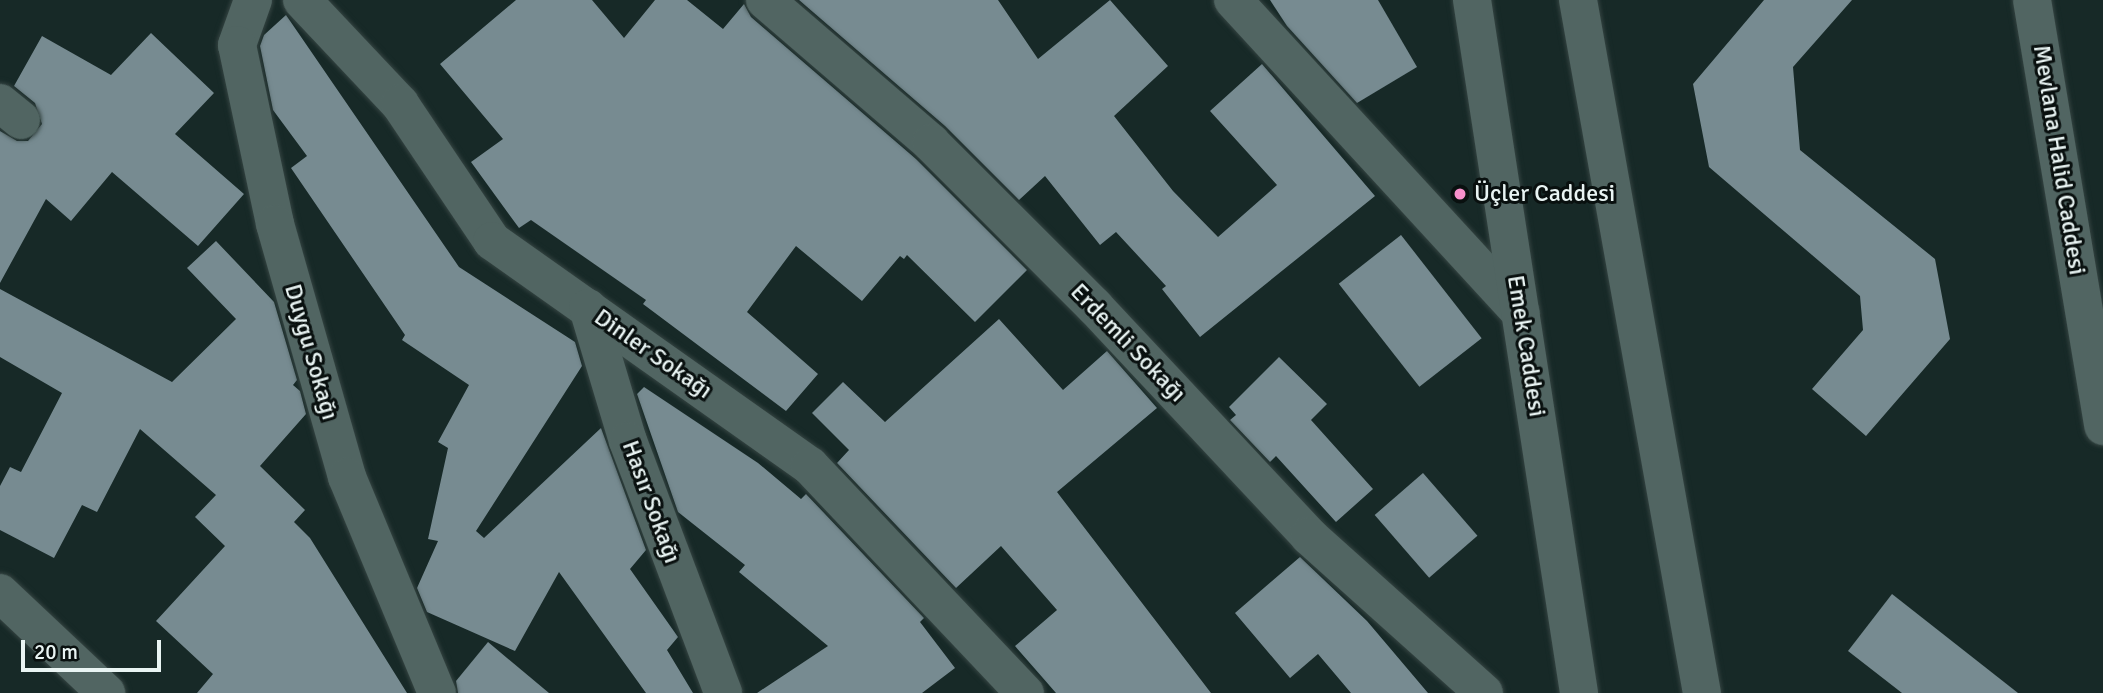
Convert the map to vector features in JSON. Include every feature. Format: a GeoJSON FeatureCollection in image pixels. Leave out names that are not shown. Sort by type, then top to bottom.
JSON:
{"type":"FeatureCollection","features":[{"type":"Feature","properties":{"kind":"street","name":"Duygu Sokağı"},"geometry":{"type":"LineString","coordinates":[[253,0],[237,45],[275,224],[347,477],[438,693]]}},
{"type":"Feature","properties":{"kind":"street","name":"Dinler Sokağı"},"geometry":{"type":"LineString","coordinates":[[302,0],[400,104],[492,241],[810,466],[1025,693]]}},
{"type":"Feature","properties":{"kind":"street","name":"Erdemli Sokağı"},"geometry":{"type":"LineString","coordinates":[[765,0],[930,144],[1094,306],[1310,536],[1483,693]]}},
{"type":"Feature","properties":{"kind":"street"},"geometry":{"type":"LineString","coordinates":[[1233,0],[1521,313]]}},
{"type":"Feature","properties":{"kind":"street","name":"Emek Caddesi"},"geometry":{"type":"LineString","coordinates":[[1472,0],[1579,693]]}},
{"type":"Feature","properties":{"kind":"street"},"geometry":{"type":"LineString","coordinates":[[1577,0],[1702,693]]}},
{"type":"Feature","properties":{"kind":"street","name":"Mevlana Halid Caddesi"},"geometry":{"type":"LineString","coordinates":[[2035,6],[2103,426]]}},
{"type":"Feature","properties":{"kind":"street","name":"Hasır Sokağı"},"geometry":{"type":"LineString","coordinates":[[588,308],[628,441],[723,693]]}},
{"type":"Feature","properties":{"kind":"street"},"geometry":{"type":"LineString","coordinates":[[0,593],[106,693]]}},
{"type":"Feature","properties":{"kind":"building"},"geometry":{"type":"Polygon","coordinates":[[[516,0],[592,0],[624,38],[655,0],[687,0],[723,29],[744,4],[751,17],[916,159],[1027,270],[975,322],[907,255],[904,259],[900,256],[862,301],[796,246],[747,312],[818,374],[786,411],[643,304],[646,300],[531,220],[519,228],[471,162],[503,139],[440,64],[516,0]]]}},
{"type":"Feature","properties":{"kind":"building"},"geometry":{"type":"Polygon","coordinates":[[[799,0],[998,0],[1038,59],[1110,0],[1168,66],[1114,116],[1173,191],[1218,237],[1277,185],[1210,111],[1262,64],[1375,196],[1200,337],[1162,289],[1166,286],[1116,232],[1100,245],[1045,176],[1019,200],[945,126],[799,0]]]}},
{"type":"Feature","properties":{"kind":"building"},"geometry":{"type":"Polygon","coordinates":[[[1270,0],[1378,0],[1417,67],[1357,103],[1287,26],[1270,0]]]}},
{"type":"Feature","properties":{"kind":"building"},"geometry":{"type":"Polygon","coordinates":[[[1764,0],[1852,0],[1793,67],[1800,150],[1935,259],[1950,339],[1866,436],[1812,389],[1863,330],[1860,296],[1709,167],[1693,84],[1764,0]]]}},
{"type":"Feature","properties":{"kind":"building"},"geometry":{"type":"Polygon","coordinates":[[[286,15],[459,267],[575,342],[582,366],[476,531],[484,538],[601,428],[646,550],[630,569],[678,637],[667,650],[693,693],[646,693],[559,572],[515,651],[427,612],[417,588],[438,541],[428,539],[448,448],[438,442],[469,385],[402,340],[405,335],[291,168],[307,156],[273,110],[260,46],[264,35],[286,15]]]}},
{"type":"Feature","properties":{"kind":"building"},"geometry":{"type":"Polygon","coordinates":[[[151,33],[214,93],[175,134],[244,194],[198,246],[112,172],[71,221],[46,199],[0,283],[0,131],[17,141],[28,141],[42,124],[35,103],[14,86],[42,36],[111,75],[151,33]]]}},
{"type":"Feature","properties":{"kind":"building"},"geometry":{"type":"Polygon","coordinates":[[[1401,235],[1482,338],[1419,387],[1339,284],[1401,235]]]}},
{"type":"Feature","properties":{"kind":"building"},"geometry":{"type":"Polygon","coordinates":[[[216,241],[274,302],[297,380],[293,385],[300,391],[306,414],[260,466],[305,510],[294,522],[310,538],[407,693],[197,693],[213,674],[156,621],[225,546],[195,517],[216,495],[140,429],[97,512],[82,505],[54,558],[0,530],[0,486],[10,467],[21,472],[62,393],[0,357],[0,289],[172,382],[236,319],[187,268],[216,241]]]}},
{"type":"Feature","properties":{"kind":"building"},"geometry":{"type":"Polygon","coordinates":[[[999,319],[1063,390],[1107,351],[1157,408],[1057,492],[1211,693],[1056,693],[1015,646],[1057,610],[1001,546],[956,588],[837,463],[849,450],[812,413],[843,382],[885,422],[999,319]]]}},
{"type":"Feature","properties":{"kind":"building"},"geometry":{"type":"Polygon","coordinates":[[[1279,357],[1327,404],[1311,420],[1373,489],[1336,522],[1276,456],[1270,462],[1230,420],[1236,415],[1229,407],[1279,357]]]}},
{"type":"Feature","properties":{"kind":"building"},"geometry":{"type":"Polygon","coordinates":[[[644,387],[758,463],[801,499],[806,494],[924,618],[920,622],[955,668],[922,693],[757,693],[828,646],[739,572],[745,565],[678,512],[637,394],[644,387]]]}},
{"type":"Feature","properties":{"kind":"building"},"geometry":{"type":"Polygon","coordinates":[[[1423,473],[1477,536],[1429,578],[1375,515],[1423,473]]]}},
{"type":"Feature","properties":{"kind":"building"},"geometry":{"type":"Polygon","coordinates":[[[1300,557],[1367,621],[1428,693],[1351,693],[1318,654],[1290,678],[1235,613],[1300,557]]]}},
{"type":"Feature","properties":{"kind":"building"},"geometry":{"type":"Polygon","coordinates":[[[1892,594],[2018,693],[1902,693],[1848,651],[1892,594]]]}},
{"type":"Feature","properties":{"kind":"building"},"geometry":{"type":"Polygon","coordinates":[[[488,642],[549,693],[458,693],[456,681],[488,642]]]}},
{"type":"Feature","properties":{"kind":"place","name":"Üçler Caddesi"},"geometry":{"type":"Point","coordinates":[1460,194]}}]}
